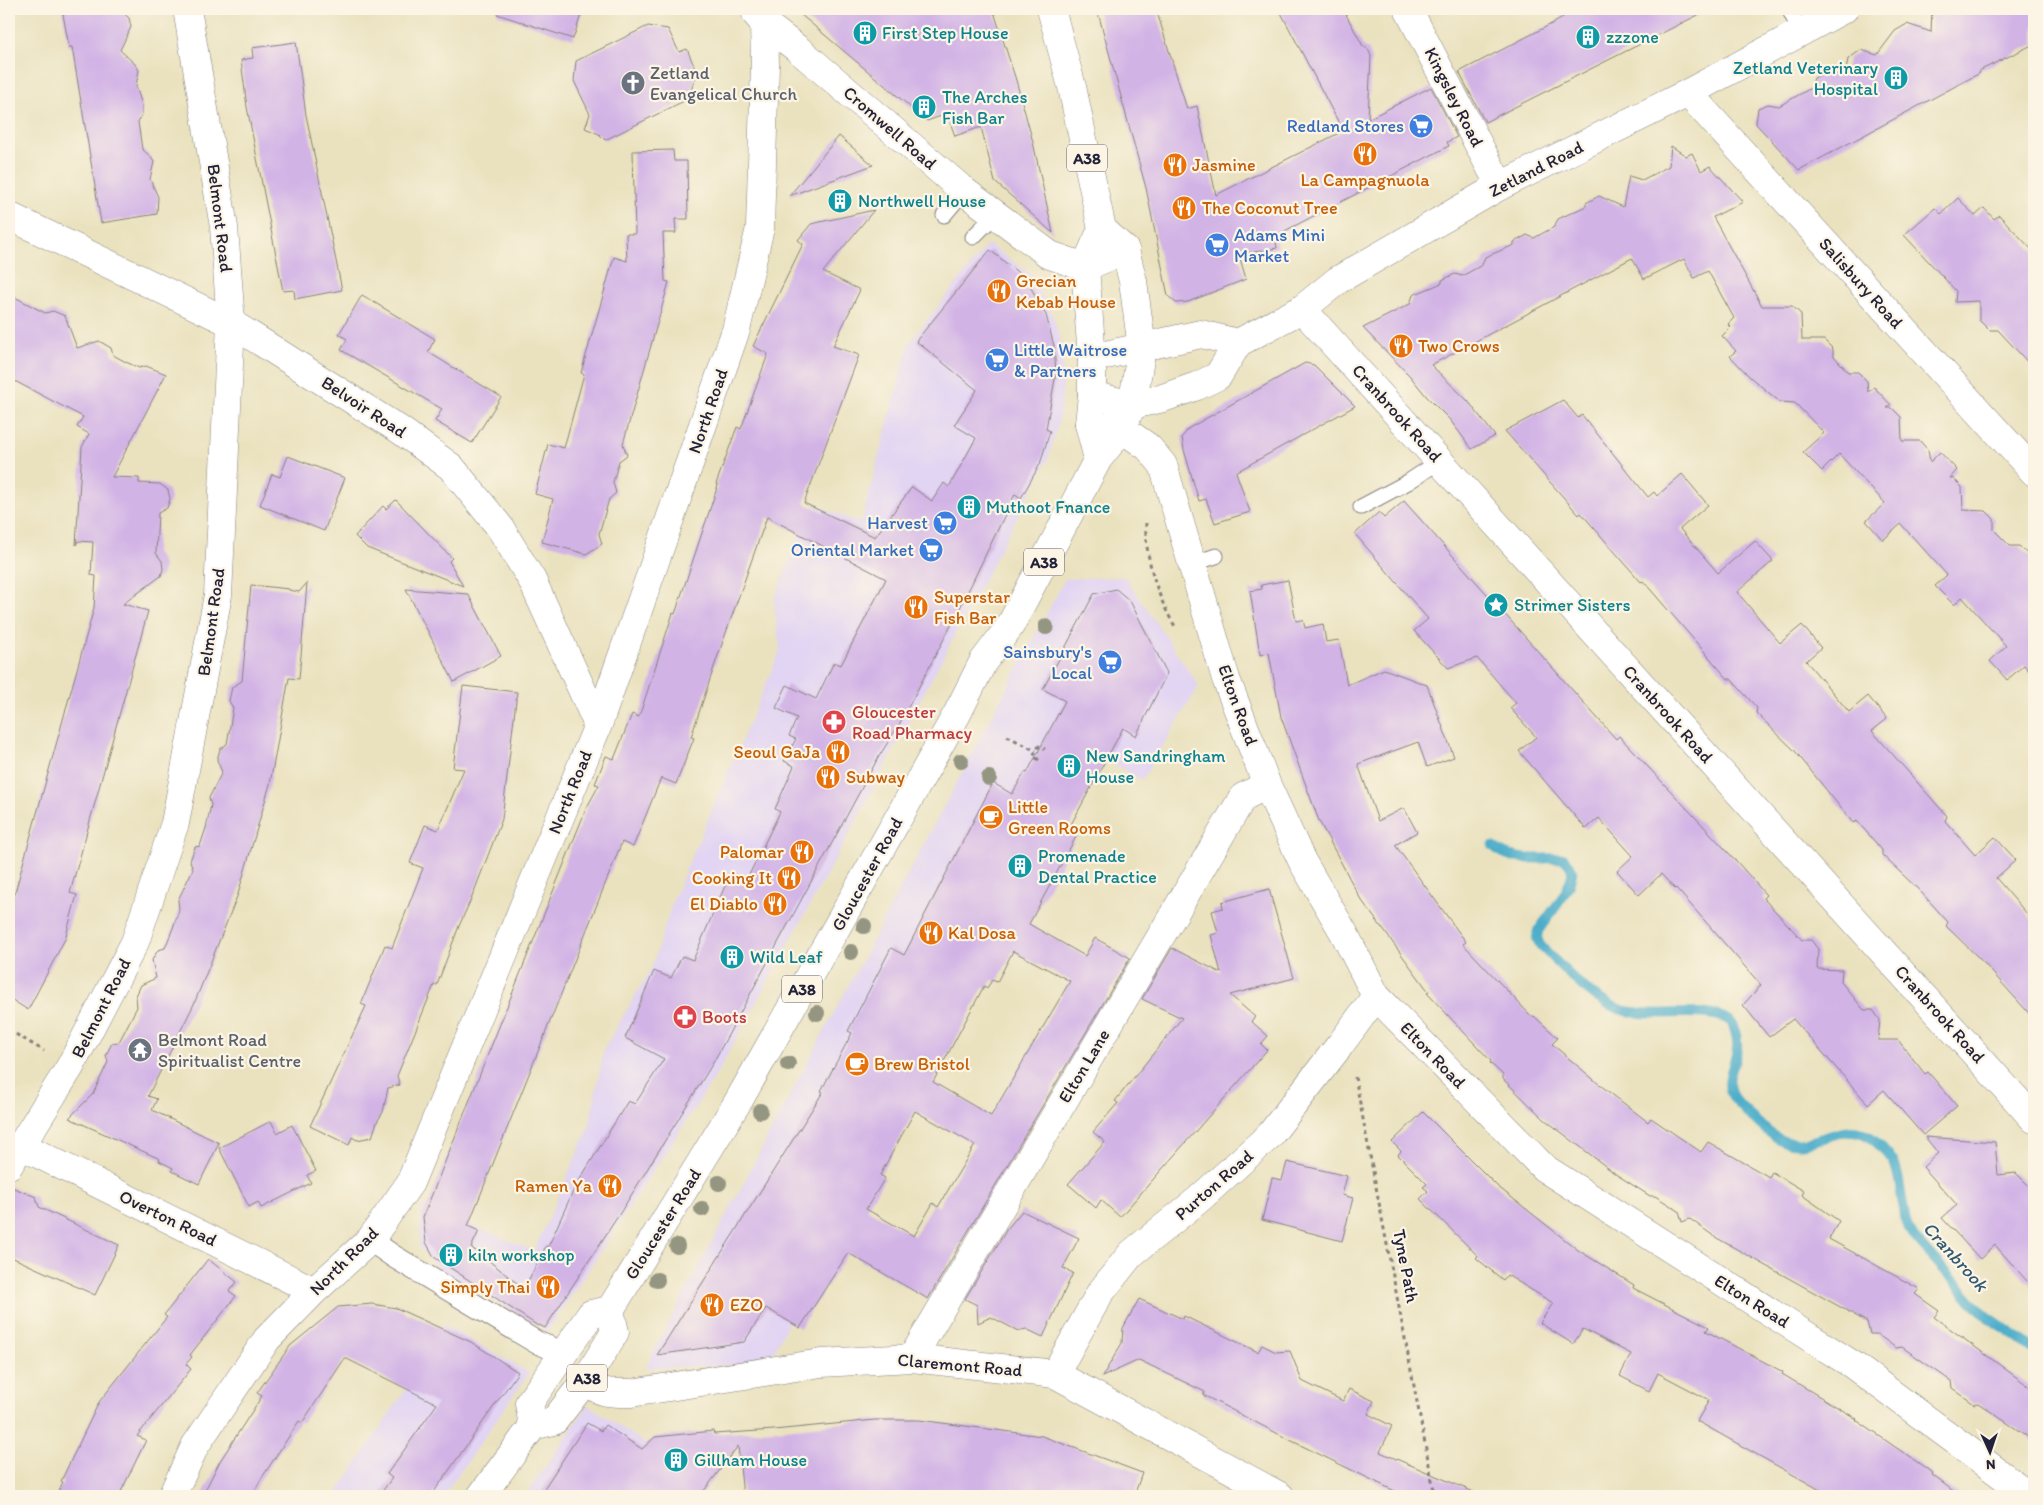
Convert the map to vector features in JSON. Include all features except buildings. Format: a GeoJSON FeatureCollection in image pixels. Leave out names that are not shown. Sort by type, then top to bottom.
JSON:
{"type":"FeatureCollection","features":[{"type":"Feature","properties":{"kind":"street","name":"Belmont Road"},"geometry":{"type":"LineString","coordinates":[[15,1156],[70,1067],[135,942],[175,823],[218,595],[231,323],[224,227],[187,9]]}},
{"type":"Feature","properties":{"kind":"street","name":"A38"},"geometry":{"type":"LineString","coordinates":[[1051,9],[1072,87],[1102,229]]}},
{"type":"Feature","properties":{"kind":"street","name":"Kingsley Road"},"geometry":{"type":"LineString","coordinates":[[1408,9],[1500,186]]}},
{"type":"Feature","properties":{"kind":"street","name":"Zetland Road"},"geometry":{"type":"LineString","coordinates":[[1238,343],[1302,309],[1338,280],[1500,186],[1688,93],[1795,20],[1844,9]]}},
{"type":"Feature","properties":{"kind":"street","name":"Cromwell Road"},"geometry":{"type":"LineString","coordinates":[[758,16],[964,191],[1050,254],[1085,267]]}},
{"type":"Feature","properties":{"kind":"street","name":"North Road"},"geometry":{"type":"LineString","coordinates":[[172,1496],[195,1446],[267,1339],[314,1291],[370,1240],[410,1183],[598,725],[736,330],[760,228],[765,65],[758,16]]}},
{"type":"Feature","properties":{"kind":"street","name":"Salisbury Road"},"geometry":{"type":"LineString","coordinates":[[1688,93],[2034,472]]}},
{"type":"Feature","properties":{"kind":"street","name":"Belvoir Road"},"geometry":{"type":"LineString","coordinates":[[9,216],[231,323],[400,430],[451,467],[500,526],[532,580],[598,725]]}},
{"type":"Feature","properties":{"kind":"street"},"geometry":{"type":"LineString","coordinates":[[1085,267],[1125,250],[1102,229],[1085,267],[1092,358],[1092,395],[1089,424],[1098,458]]}},
{"type":"Feature","properties":{"kind":"street","name":"A38"},"geometry":{"type":"LineString","coordinates":[[1125,250],[1133,281],[1142,348],[1127,417]]}},
{"type":"Feature","properties":{"kind":"street","name":"Cranbrook Road"},"geometry":{"type":"LineString","coordinates":[[1302,309],[2034,1119]]}},
{"type":"Feature","properties":{"kind":"street"},"geometry":{"type":"LineString","coordinates":[[1092,358],[1202,334],[1238,343],[1218,376],[1127,417],[1092,395]]}},
{"type":"Feature","properties":{"kind":"street","name":"Elton Road"},"geometry":{"type":"LineString","coordinates":[[1089,424],[1127,417],[1162,465],[1204,560],[1226,678],[1267,785],[1302,861],[1344,933],[1376,996],[1544,1168],[1853,1365],[2030,1496]]}},
{"type":"Feature","properties":{"kind":"street","name":"Gloucester Road"},"geometry":{"type":"LineString","coordinates":[[610,1310],[739,1100],[957,714],[983,662],[1010,626],[1098,458],[1127,417]]}},
{"type":"Feature","properties":{"kind":"street","name":"Elton Lane"},"geometry":{"type":"LineString","coordinates":[[912,1358],[1243,797],[1267,785]]}},
{"type":"Feature","properties":{"kind":"street","name":"Purton Road"},"geometry":{"type":"LineString","coordinates":[[1055,1374],[1100,1293],[1131,1254],[1198,1200],[1270,1135],[1376,996]]}},
{"type":"Feature","properties":{"kind":"street","name":"Overton Road"},"geometry":{"type":"LineString","coordinates":[[15,1156],[314,1291]]}},
{"type":"Feature","properties":{"kind":"street"},"geometry":{"type":"LineString","coordinates":[[370,1240],[392,1256],[536,1342],[563,1353]]}},
{"type":"Feature","properties":{"kind":"street","name":"A38"},"geometry":{"type":"LineString","coordinates":[[610,1310],[615,1332],[585,1382],[554,1421],[533,1426],[529,1403],[563,1353],[591,1314],[610,1310]]}},
{"type":"Feature","properties":{"kind":"street","name":"Claremont Road"},"geometry":{"type":"LineString","coordinates":[[585,1382],[597,1391],[631,1394],[821,1363],[912,1358],[1055,1374],[1280,1496]]}},
{"type":"Feature","properties":{"kind":"street"},"geometry":{"type":"LineString","coordinates":[[481,1496],[533,1426]]}},
{"type":"Feature","properties":{"kind":"lane"},"geometry":{"type":"LineString","coordinates":[[944,215],[964,191]]}},
{"type":"Feature","properties":{"kind":"lane"},"geometry":{"type":"LineString","coordinates":[[973,237],[996,214]]}},
{"type":"Feature","properties":{"kind":"lane"},"geometry":{"type":"LineString","coordinates":[[1361,507],[1397,484],[1440,461]]}},
{"type":"Feature","properties":{"kind":"path"},"geometry":{"type":"LineString","coordinates":[[1007,736],[1036,752]]}},
{"type":"Feature","properties":{"kind":"path"},"geometry":{"type":"LineString","coordinates":[[1039,760],[1033,756],[1039,746],[1045,749]]}},
{"type":"Feature","properties":{"kind":"path"},"geometry":{"type":"LineString","coordinates":[[9,1030],[70,1067]]}},
{"type":"Feature","properties":{"kind":"path","name":"Tyne Path"},"geometry":{"type":"LineString","coordinates":[[1340,1045],[1357,1081],[1434,1496]]}},
{"type":"Feature","properties":{"kind":"shaded area"},"geometry":{"type":"Polygon","coordinates":[[[988,244],[1029,273],[1052,314],[1062,345],[1063,389],[1058,425],[1048,459],[855,823],[715,1077],[548,1331],[440,1271],[419,1247],[422,1205],[534,1251],[589,1127],[604,1049],[652,967],[673,900],[780,651],[774,601],[799,535],[817,506],[861,523],[909,343],[988,244]]]}},
{"type":"Feature","properties":{"kind":"shaded area"},"geometry":{"type":"Polygon","coordinates":[[[1125,577],[1199,686],[1142,780],[1071,741],[768,1364],[645,1368],[1065,579],[1125,577]]]}},
{"type":"Feature","properties":{"kind":"shaded area"},"geometry":{"type":"Polygon","coordinates":[[[444,1325],[529,1373],[443,1496],[335,1496],[405,1391],[444,1325]]]}},
{"type":"Feature","properties":{"kind":"shaded area"},"geometry":{"type":"Polygon","coordinates":[[[588,1405],[663,1456],[637,1496],[525,1496],[588,1405]]]}},
{"type":"Feature","properties":{"kind":"waterway","name":"Cranbrook"},"geometry":{"type":"LineString","coordinates":[[1493,846],[1508,855],[1536,859],[1563,858],[1570,865],[1572,874],[1567,888],[1538,931],[1537,938],[1540,945],[1586,990],[1608,1004],[1632,1012],[1708,1014],[1720,1016],[1730,1021],[1737,1041],[1737,1051],[1729,1086],[1731,1094],[1754,1119],[1773,1135],[1786,1142],[1797,1144],[1850,1131],[1860,1132],[1879,1145],[1895,1165],[1909,1230],[1985,1315],[2034,1350]]}},
{"type":"Feature","properties":{"kind":"place","name":"First Step House"},"geometry":{"type":"Point","coordinates":[865,33]}},
{"type":"Feature","properties":{"kind":"place","name":"zzzone"},"geometry":{"type":"Point","coordinates":[1588,37]}},
{"type":"Feature","properties":{"kind":"place","name":"Zetland Veterinary Hospital"},"geometry":{"type":"Point","coordinates":[1896,78]}},
{"type":"Feature","properties":{"kind":"place","name":"Zetland Evangelical Church"},"geometry":{"type":"Point","coordinates":[633,83]}},
{"type":"Feature","properties":{"kind":"place","name":"The Arches Fish Bar"},"geometry":{"type":"Point","coordinates":[924,107]}},
{"type":"Feature","properties":{"kind":"place","name":"Redland Stores"},"geometry":{"type":"Point","coordinates":[1421,126]}},
{"type":"Feature","properties":{"kind":"place","name":"La Campagnuola"},"geometry":{"type":"Point","coordinates":[1365,154]}},
{"type":"Feature","properties":{"kind":"place","name":"Jasmine"},"geometry":{"type":"Point","coordinates":[1175,165]}},
{"type":"Feature","properties":{"kind":"place","name":"Northwell House"},"geometry":{"type":"Point","coordinates":[840,201]}},
{"type":"Feature","properties":{"kind":"place","name":"The Coconut Tree"},"geometry":{"type":"Point","coordinates":[1184,208]}},
{"type":"Feature","properties":{"kind":"place","name":"Adams Mini Market"},"geometry":{"type":"Point","coordinates":[1217,245]}},
{"type":"Feature","properties":{"kind":"place","name":"Grecian Kebab House"},"geometry":{"type":"Point","coordinates":[999,291]}},
{"type":"Feature","properties":{"kind":"place","name":"Two Crows"},"geometry":{"type":"Point","coordinates":[1401,346]}},
{"type":"Feature","properties":{"kind":"place","name":"Little Waitrose & Partners"},"geometry":{"type":"Point","coordinates":[997,360]}},
{"type":"Feature","properties":{"kind":"place","name":"Muthoot Fnance"},"geometry":{"type":"Point","coordinates":[969,507]}},
{"type":"Feature","properties":{"kind":"place","name":"Harvest"},"geometry":{"type":"Point","coordinates":[945,523]}},
{"type":"Feature","properties":{"kind":"place","name":"Oriental Market"},"geometry":{"type":"Point","coordinates":[931,550]}},
{"type":"Feature","properties":{"kind":"place","name":"Strimer Sisters"},"geometry":{"type":"Point","coordinates":[1496,605]}},
{"type":"Feature","properties":{"kind":"place","name":"Superstar Fish Bar"},"geometry":{"type":"Point","coordinates":[916,607]}},
{"type":"Feature","properties":{"kind":"place","name":"Sainsbury's Local"},"geometry":{"type":"Point","coordinates":[1110,662]}},
{"type":"Feature","properties":{"kind":"place","name":"Gloucester Road Pharmacy"},"geometry":{"type":"Point","coordinates":[834,722]}},
{"type":"Feature","properties":{"kind":"place","name":"Seoul GaJa"},"geometry":{"type":"Point","coordinates":[838,752]}},
{"type":"Feature","properties":{"kind":"place","name":"New Sandringham House"},"geometry":{"type":"Point","coordinates":[1069,766]}},
{"type":"Feature","properties":{"kind":"place","name":"Subway"},"geometry":{"type":"Point","coordinates":[828,777]}},
{"type":"Feature","properties":{"kind":"place","name":"Little Green Rooms"},"geometry":{"type":"Point","coordinates":[991,817]}},
{"type":"Feature","properties":{"kind":"place","name":"Palomar"},"geometry":{"type":"Point","coordinates":[802,852]}},
{"type":"Feature","properties":{"kind":"place","name":"Promenade Dental Practice"},"geometry":{"type":"Point","coordinates":[1020,866]}},
{"type":"Feature","properties":{"kind":"place","name":"Cooking It"},"geometry":{"type":"Point","coordinates":[789,878]}},
{"type":"Feature","properties":{"kind":"place","name":"El Diablo"},"geometry":{"type":"Point","coordinates":[775,904]}},
{"type":"Feature","properties":{"kind":"place","name":"Kal Dosa"},"geometry":{"type":"Point","coordinates":[931,933]}},
{"type":"Feature","properties":{"kind":"place","name":"Wild Leaf"},"geometry":{"type":"Point","coordinates":[732,957]}},
{"type":"Feature","properties":{"kind":"place","name":"Boots"},"geometry":{"type":"Point","coordinates":[685,1017]}},
{"type":"Feature","properties":{"kind":"place","name":"Belmont Road Spiritualist Centre"},"geometry":{"type":"Point","coordinates":[140,1050]}},
{"type":"Feature","properties":{"kind":"place","name":"Brew Bristol"},"geometry":{"type":"Point","coordinates":[857,1064]}},
{"type":"Feature","properties":{"kind":"place","name":"Ramen Ya"},"geometry":{"type":"Point","coordinates":[610,1186]}},
{"type":"Feature","properties":{"kind":"place","name":"kiln workshop"},"geometry":{"type":"Point","coordinates":[451,1255]}},
{"type":"Feature","properties":{"kind":"place","name":"Simply Thai"},"geometry":{"type":"Point","coordinates":[548,1287]}},
{"type":"Feature","properties":{"kind":"place","name":"EZO"},"geometry":{"type":"Point","coordinates":[712,1305]}},
{"type":"Feature","properties":{"kind":"place","name":"Gillham House"},"geometry":{"type":"Point","coordinates":[676,1460]}}]}
